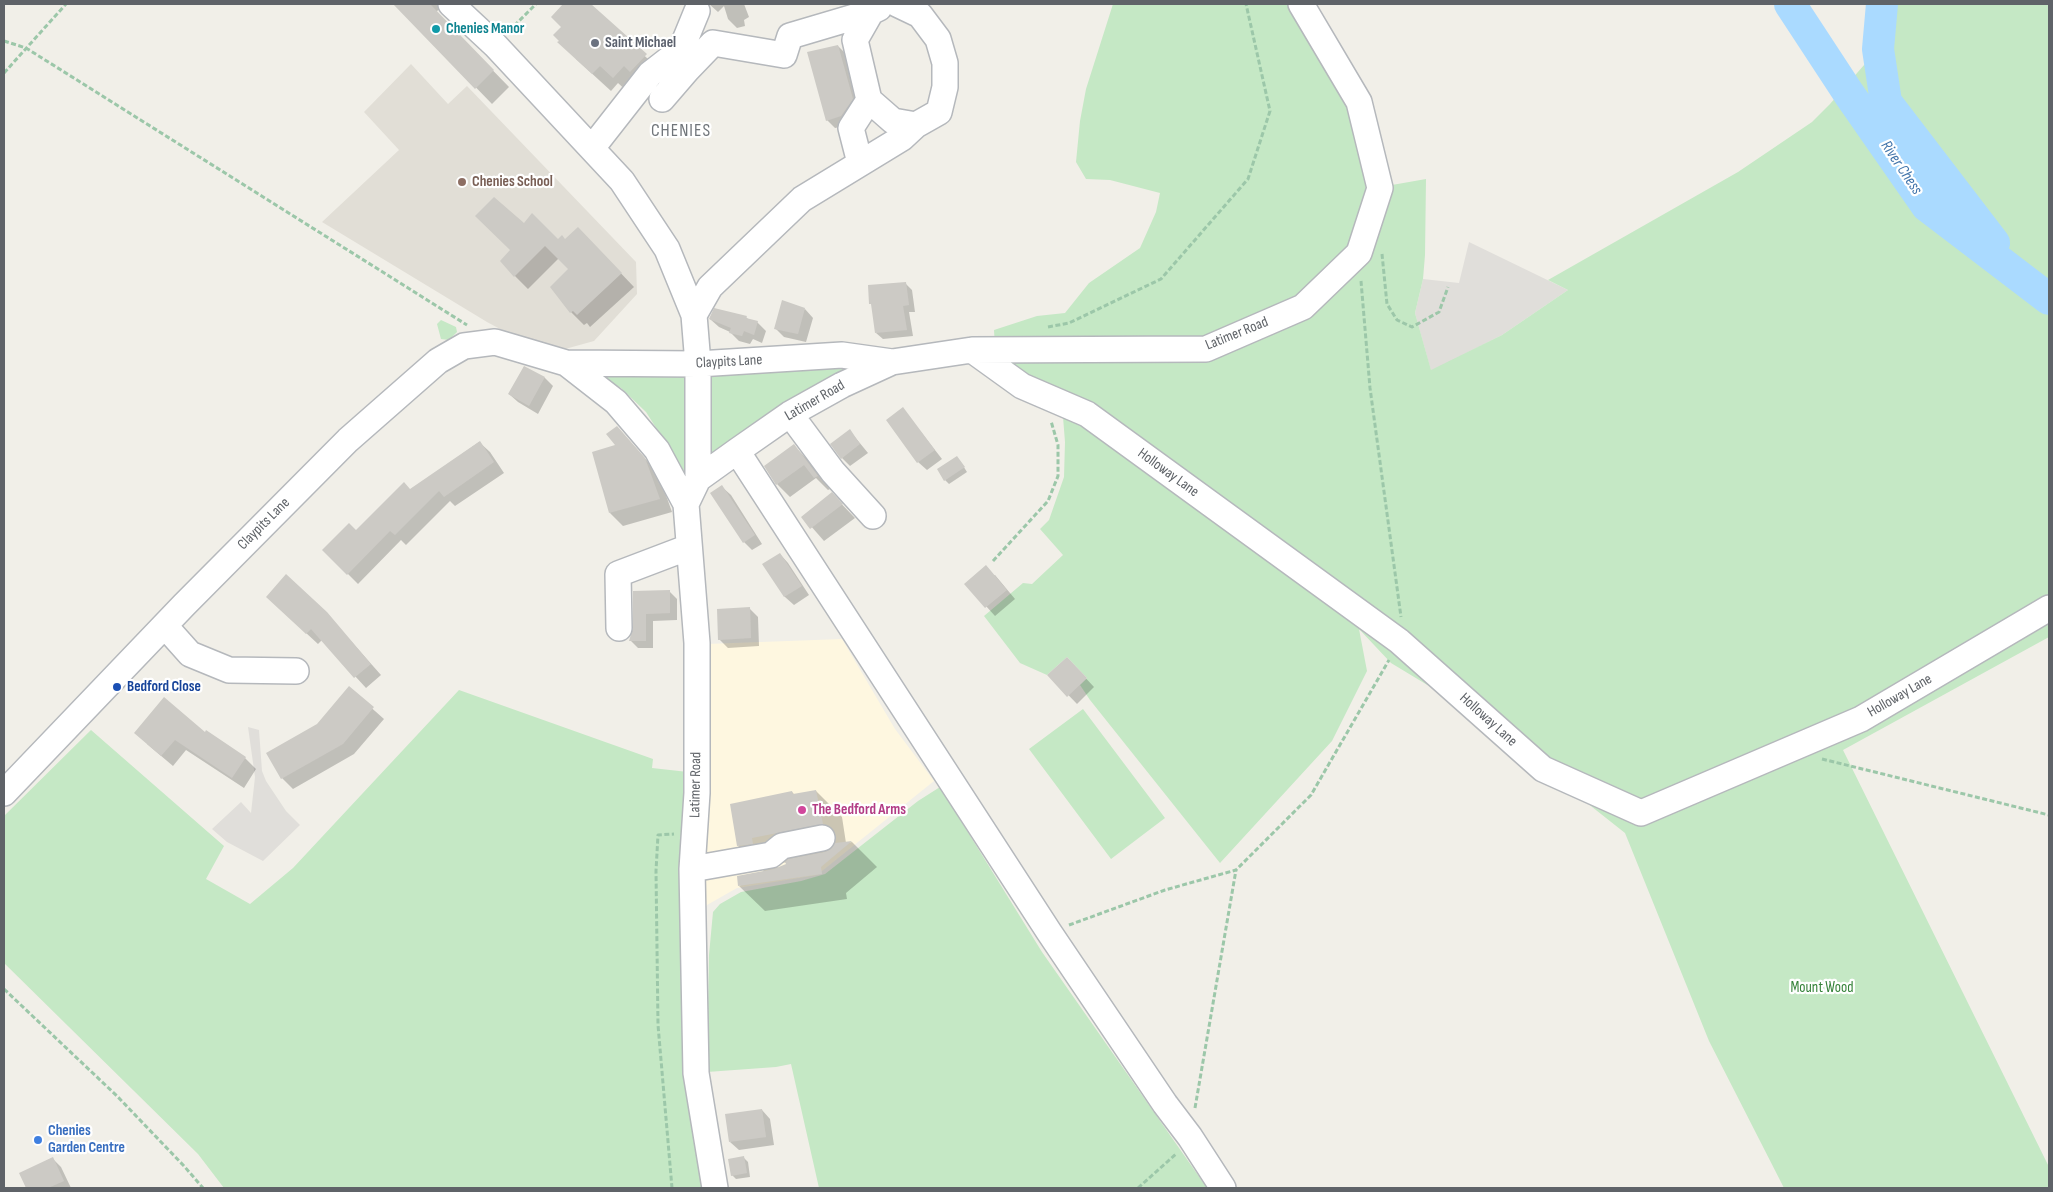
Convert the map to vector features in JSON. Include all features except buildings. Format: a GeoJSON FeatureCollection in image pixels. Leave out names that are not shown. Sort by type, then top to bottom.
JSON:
{"type":"FeatureCollection","features":[{"type":"Feature","properties":{"kind":"street"},"geometry":{"type":"LineString","coordinates":[[451,4],[495,46],[622,181],[667,249],[694,315],[698,364],[698,479]]}},
{"type":"Feature","properties":{"kind":"street"},"geometry":{"type":"LineString","coordinates":[[694,315],[710,287],[802,199],[902,138],[916,125],[939,112],[945,87],[945,63],[938,39],[920,16],[897,4]]}},
{"type":"Feature","properties":{"kind":"street","name":"Latimer Road"},"geometry":{"type":"LineString","coordinates":[[714,1188],[696,1073],[692,869],[697,793],[696,643],[686,504],[698,479],[790,414],[842,385],[892,362],[972,350],[1206,348],[1303,307],[1370,251],[1380,188],[1359,102],[1301,4]]}},
{"type":"Feature","properties":{"kind":"street"},"geometry":{"type":"LineString","coordinates":[[880,8],[855,40],[869,100],[893,121],[916,125]]}},
{"type":"Feature","properties":{"kind":"street"},"geometry":{"type":"LineString","coordinates":[[662,99],[686,70],[713,43],[784,55],[790,36],[880,8]]}},
{"type":"Feature","properties":{"kind":"street"},"geometry":{"type":"LineString","coordinates":[[592,148],[650,74],[681,50],[696,11]]}},
{"type":"Feature","properties":{"kind":"street"},"geometry":{"type":"LineString","coordinates":[[860,163],[851,128],[869,100]]}},
{"type":"Feature","properties":{"kind":"street","name":"Claypits Lane"},"geometry":{"type":"LineString","coordinates":[[4,793],[184,605],[348,440],[438,361],[464,346],[496,342],[566,364],[698,364],[842,355],[892,362]]}},
{"type":"Feature","properties":{"kind":"street","name":"Holloway Lane"},"geometry":{"type":"LineString","coordinates":[[972,350],[1022,386],[1087,414],[1399,641],[1543,769],[1641,812],[1861,719],[2049,608]]}},
{"type":"Feature","properties":{"kind":"street","name":"Claypits Lane"},"geometry":{"type":"LineString","coordinates":[[566,364],[616,402],[657,450],[686,504]]}},
{"type":"Feature","properties":{"kind":"street"},"geometry":{"type":"LineString","coordinates":[[790,414],[833,472],[873,516]]}},
{"type":"Feature","properties":{"kind":"street"},"geometry":{"type":"LineString","coordinates":[[737,451],[1049,932],[1223,1188]]}},
{"type":"Feature","properties":{"kind":"street"},"geometry":{"type":"LineString","coordinates":[[619,628],[618,574],[689,547]]}},
{"type":"Feature","properties":{"kind":"street"},"geometry":{"type":"LineString","coordinates":[[165,626],[190,654],[229,670],[296,671]]}},
{"type":"Feature","properties":{"kind":"street"},"geometry":{"type":"LineString","coordinates":[[692,869],[771,855],[782,846],[822,838]]}},
{"type":"Feature","properties":{"kind":"path"},"geometry":{"type":"LineString","coordinates":[[4,73],[66,4]]}},
{"type":"Feature","properties":{"kind":"path"},"geometry":{"type":"LineString","coordinates":[[495,46],[536,4]]}},
{"type":"Feature","properties":{"kind":"path"},"geometry":{"type":"LineString","coordinates":[[1040,329],[1069,323],[1161,279],[1248,179],[1270,110],[1246,4]]}},
{"type":"Feature","properties":{"kind":"path"},"geometry":{"type":"LineString","coordinates":[[4,41],[26,48],[496,342]]}},
{"type":"Feature","properties":{"kind":"path"},"geometry":{"type":"LineString","coordinates":[[1370,251],[1387,304],[1397,320],[1412,327],[1439,312],[1448,287]]}},
{"type":"Feature","properties":{"kind":"path"},"geometry":{"type":"LineString","coordinates":[[1049,932],[1165,890],[1236,870],[1311,795],[1403,634],[1370,388],[1370,251]]}},
{"type":"Feature","properties":{"kind":"path"},"geometry":{"type":"LineString","coordinates":[[993,561],[1048,501],[1058,476],[1058,445],[1050,420]]}},
{"type":"Feature","properties":{"kind":"path"},"geometry":{"type":"LineString","coordinates":[[1787,750],[2049,815]]}},
{"type":"Feature","properties":{"kind":"path"},"geometry":{"type":"LineString","coordinates":[[672,1188],[658,1025],[656,871],[658,835],[694,835]]}},
{"type":"Feature","properties":{"kind":"path"},"geometry":{"type":"LineString","coordinates":[[1138,1188],[1180,1150],[1190,1137],[1236,870]]}},
{"type":"Feature","properties":{"kind":"path"},"geometry":{"type":"LineString","coordinates":[[4,989],[116,1096],[203,1188]]}},
{"type":"Feature","properties":{"kind":"shaded area","name":"Chenies School"},"geometry":{"type":"Polygon","coordinates":[[[411,64],[448,104],[467,86],[636,262],[637,294],[594,341],[547,354],[487,322],[322,222],[399,150],[364,112],[411,64]]]}},
{"type":"Feature","properties":{"kind":"shaded area"},"geometry":{"type":"Polygon","coordinates":[[[1469,242],[1568,290],[1502,335],[1431,371],[1415,313],[1423,279],[1459,283],[1469,242]]]}},
{"type":"Feature","properties":{"kind":"shaded area"},"geometry":{"type":"Polygon","coordinates":[[[842,639],[895,729],[934,781],[817,875],[737,888],[707,905],[703,910],[707,644],[842,639]]]}},
{"type":"Feature","properties":{"kind":"shaded area"},"geometry":{"type":"Polygon","coordinates":[[[248,727],[259,730],[262,771],[266,781],[286,811],[300,825],[263,861],[227,842],[212,829],[241,802],[251,813],[255,777],[248,727]]]}},
{"type":"Feature","properties":{"kind":"green space"},"geometry":{"type":"Polygon","coordinates":[[[1113,4],[1296,4],[1355,103],[1376,189],[1356,252],[1299,305],[1205,346],[995,348],[994,330],[1037,316],[1065,313],[1089,283],[1140,248],[1156,212],[1160,193],[1110,180],[1086,179],[1076,162],[1080,121],[1086,89],[1113,4]]]}},
{"type":"Feature","properties":{"kind":"green space","name":"Mount Wood"},"geometry":{"type":"Polygon","coordinates":[[[1882,4],[2049,4],[2049,637],[1843,750],[2049,1167],[2049,1188],[1784,1188],[1709,1041],[1625,833],[1472,712],[1391,663],[1359,629],[1367,671],[1332,741],[1220,863],[1090,700],[1080,685],[1087,678],[1067,657],[1047,675],[1020,663],[984,616],[1023,583],[1032,584],[1063,555],[1040,529],[1049,520],[1064,477],[1065,442],[1063,417],[1001,354],[1206,353],[1305,311],[1392,185],[1426,179],[1425,255],[1423,279],[1415,313],[1431,370],[1502,335],[1568,290],[1548,280],[1738,172],[1812,122],[1878,49],[1882,4]]]}},
{"type":"Feature","properties":{"kind":"green space"},"geometry":{"type":"Polygon","coordinates":[[[441,320],[456,327],[457,332],[449,340],[441,339],[437,324],[441,320]]]}},
{"type":"Feature","properties":{"kind":"green space"},"geometry":{"type":"Polygon","coordinates":[[[856,366],[707,457],[705,382],[714,372],[856,366]]]}},
{"type":"Feature","properties":{"kind":"green space"},"geometry":{"type":"Polygon","coordinates":[[[606,374],[683,374],[691,379],[686,475],[646,412],[621,388],[606,379],[606,374]]]}},
{"type":"Feature","properties":{"kind":"green space"},"geometry":{"type":"Polygon","coordinates":[[[459,690],[653,759],[652,768],[688,772],[705,1188],[224,1188],[198,1154],[4,963],[4,816],[91,730],[224,846],[206,879],[250,904],[293,868],[459,690]]]}},
{"type":"Feature","properties":{"kind":"green space"},"geometry":{"type":"Polygon","coordinates":[[[1083,709],[1165,818],[1111,859],[1029,749],[1083,709]]]}},
{"type":"Feature","properties":{"kind":"green space"},"geometry":{"type":"Polygon","coordinates":[[[940,787],[1042,952],[1207,1188],[819,1188],[791,1064],[776,1067],[707,1072],[709,955],[713,912],[720,904],[741,892],[801,881],[825,874],[918,801],[940,787]]]}},
{"type":"Feature","properties":{"kind":"waterway","name":"River Chess"},"geometry":{"type":"LineString","coordinates":[[1790,4],[1849,94],[1927,206],[2049,299]]}},
{"type":"Feature","properties":{"kind":"waterway"},"geometry":{"type":"LineString","coordinates":[[1882,4],[1878,49],[1886,102],[1994,243]]}},
{"type":"Feature","properties":{"kind":"place","name":"Chenies Manor"},"geometry":{"type":"Point","coordinates":[436,29]}},
{"type":"Feature","properties":{"kind":"place","name":"Saint Michael"},"geometry":{"type":"Point","coordinates":[595,43]}},
{"type":"Feature","properties":{"kind":"place","name":"Chenies School"},"geometry":{"type":"Point","coordinates":[462,182]}},
{"type":"Feature","properties":{"kind":"place","name":"Bedford Close"},"geometry":{"type":"Point","coordinates":[117,687]}},
{"type":"Feature","properties":{"kind":"place","name":"The Bedford Arms"},"geometry":{"type":"Point","coordinates":[802,810]}},
{"type":"Feature","properties":{"kind":"place","name":"Chenies Garden Centre"},"geometry":{"type":"Point","coordinates":[38,1140]}},
{"type":"Feature","properties":{"kind":"district","name":"CHENIES"},"geometry":{"type":"Point","coordinates":[681,131]}}]}
